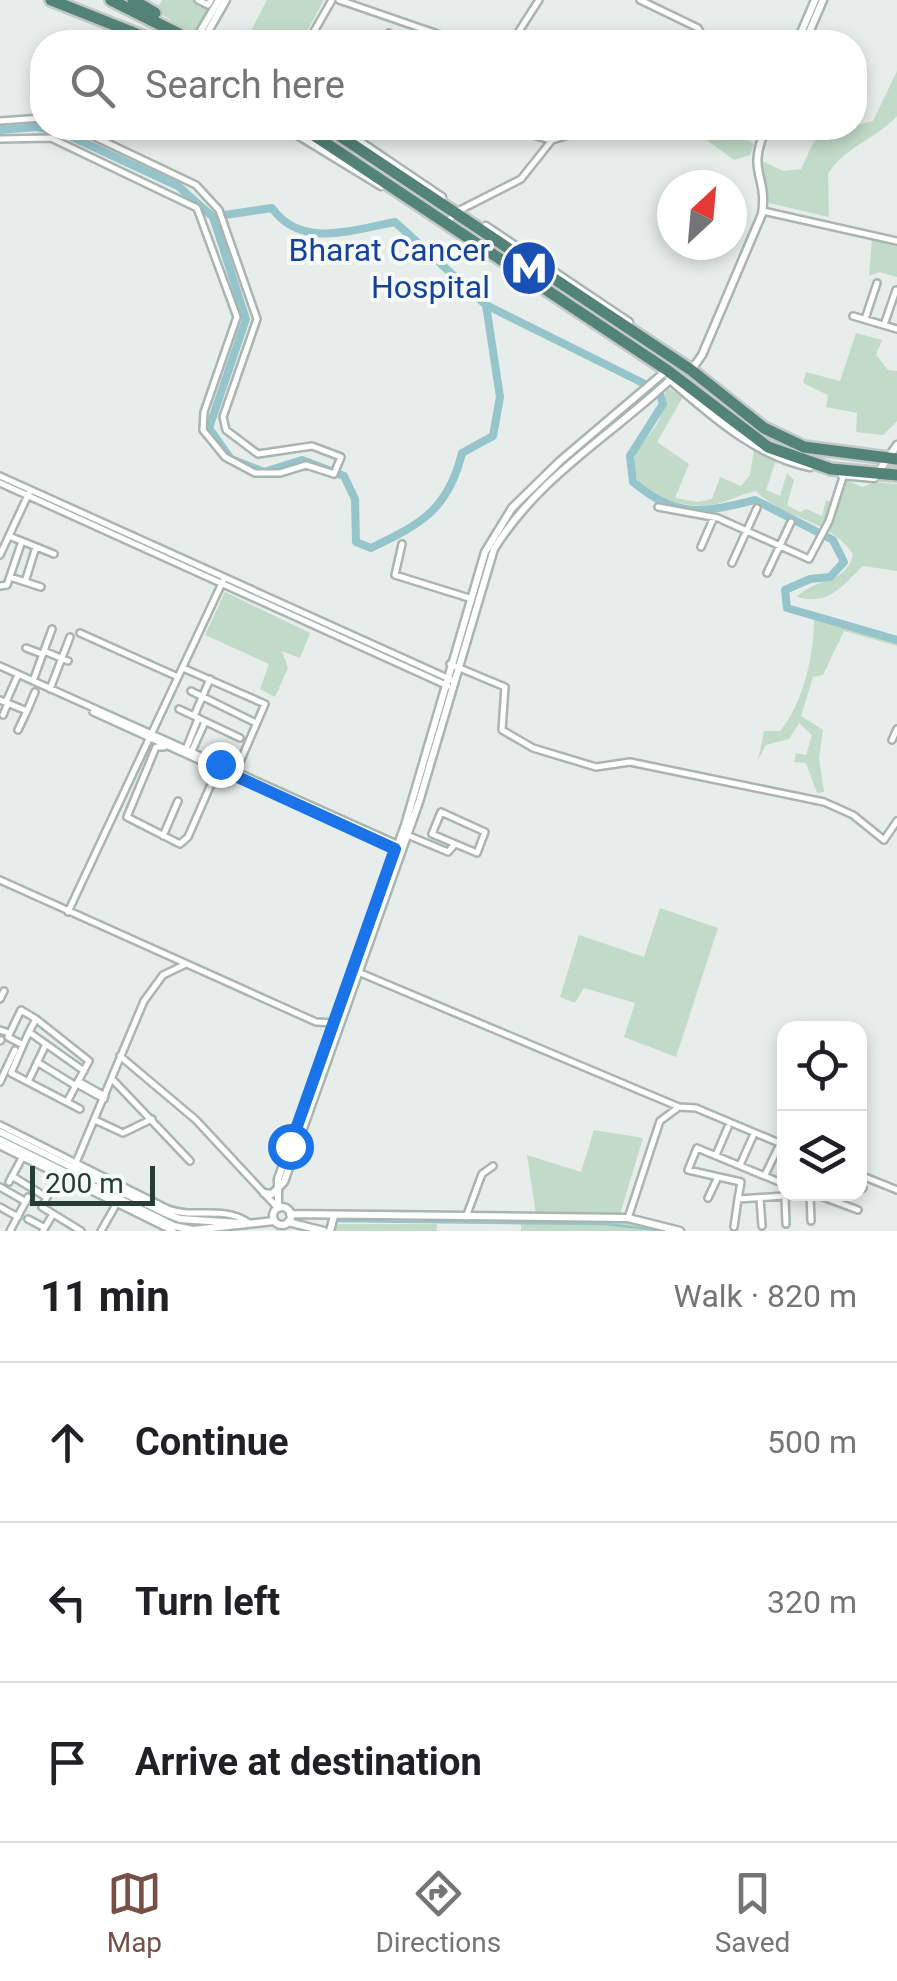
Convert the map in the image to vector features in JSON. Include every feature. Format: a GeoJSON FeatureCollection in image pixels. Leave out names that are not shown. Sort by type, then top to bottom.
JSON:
{"type":"FeatureCollection","features":[{"type":"Feature","properties":{"kind":"highway"},"geometry":{"type":"LineString","coordinates":[[51,0],[132,30]]}},
{"type":"Feature","properties":{"kind":"highway"},"geometry":{"type":"LineString","coordinates":[[72,0],[137,30]]}},
{"type":"Feature","properties":{"kind":"highway"},"geometry":{"type":"LineString","coordinates":[[111,0],[156,11]]}},
{"type":"Feature","properties":{"kind":"highway"},"geometry":{"type":"LineString","coordinates":[[133,0],[156,11],[175,30]]}},
{"type":"Feature","properties":{"kind":"highway"},"geometry":{"type":"LineString","coordinates":[[320,140],[393,190],[452,217],[692,368],[764,428],[832,454],[891,458]]}},
{"type":"Feature","properties":{"kind":"highway"},"geometry":{"type":"LineString","coordinates":[[352,140],[393,167],[452,217],[666,377],[768,447],[844,473],[897,476]]}},
{"type":"Feature","properties":{"kind":"street"},"geometry":{"type":"LineString","coordinates":[[198,0],[208,6],[218,0]]}},
{"type":"Feature","properties":{"kind":"street"},"geometry":{"type":"LineString","coordinates":[[204,30],[218,0]]}},
{"type":"Feature","properties":{"kind":"street"},"geometry":{"type":"LineString","coordinates":[[316,30],[336,0],[418,30]]}},
{"type":"Feature","properties":{"kind":"street"},"geometry":{"type":"LineString","coordinates":[[520,30],[540,0]]}},
{"type":"Feature","properties":{"kind":"street"},"geometry":{"type":"LineString","coordinates":[[640,0],[699,30]]}},
{"type":"Feature","properties":{"kind":"street"},"geometry":{"type":"LineString","coordinates":[[803,30],[815,0]]}},
{"type":"Feature","properties":{"kind":"street"},"geometry":{"type":"LineString","coordinates":[[811,30],[823,0]]}},
{"type":"Feature","properties":{"kind":"street"},"geometry":{"type":"LineString","coordinates":[[0,121],[30,119]]}},
{"type":"Feature","properties":{"kind":"street"},"geometry":{"type":"LineString","coordinates":[[0,139],[30,138]]}},
{"type":"Feature","properties":{"kind":"street"},"geometry":{"type":"LineString","coordinates":[[55,140],[198,208],[237,317],[204,412],[204,430],[225,457],[242,469],[273,474],[306,465],[334,474],[343,460],[312,446],[258,454],[226,430],[223,416],[256,320],[220,210],[196,185],[101,140]]}},
{"type":"Feature","properties":{"kind":"street"},"geometry":{"type":"LineString","coordinates":[[307,140],[393,190]]}},
{"type":"Feature","properties":{"kind":"street"},"geometry":{"type":"LineString","coordinates":[[452,217],[521,179],[552,140]]}},
{"type":"Feature","properties":{"kind":"street"},"geometry":{"type":"LineString","coordinates":[[692,368],[762,211],[755,158],[762,140]]}},
{"type":"Feature","properties":{"kind":"street"},"geometry":{"type":"LineString","coordinates":[[762,211],[897,241]]}},
{"type":"Feature","properties":{"kind":"street"},"geometry":{"type":"LineString","coordinates":[[865,320],[878,283]]}},
{"type":"Feature","properties":{"kind":"street"},"geometry":{"type":"LineString","coordinates":[[884,325],[896,290]]}},
{"type":"Feature","properties":{"kind":"street"},"geometry":{"type":"LineString","coordinates":[[853,316],[897,328]]}},
{"type":"Feature","properties":{"kind":"street"},"geometry":{"type":"LineString","coordinates":[[274,1220],[278,1187],[404,834],[470,598],[491,547],[516,512],[564,465],[666,377]]}},
{"type":"Feature","properties":{"kind":"street"},"geometry":{"type":"LineString","coordinates":[[880,474],[897,445]]}},
{"type":"Feature","properties":{"kind":"street"},"geometry":{"type":"LineString","coordinates":[[658,507],[714,518],[809,560],[830,521],[844,473]]}},
{"type":"Feature","properties":{"kind":"street"},"geometry":{"type":"LineString","coordinates":[[0,480],[223,581],[449,676],[505,687],[502,730],[533,748],[596,767],[630,762],[824,802],[854,815],[884,840],[897,820]]}},
{"type":"Feature","properties":{"kind":"street"},"geometry":{"type":"LineString","coordinates":[[0,555],[29,493]]}},
{"type":"Feature","properties":{"kind":"street"},"geometry":{"type":"LineString","coordinates":[[732,563],[757,508]]}},
{"type":"Feature","properties":{"kind":"street"},"geometry":{"type":"LineString","coordinates":[[701,547],[714,518]]}},
{"type":"Feature","properties":{"kind":"street"},"geometry":{"type":"LineString","coordinates":[[768,574],[790,522]]}},
{"type":"Feature","properties":{"kind":"street"},"geometry":{"type":"LineString","coordinates":[[8,536],[54,554]]}},
{"type":"Feature","properties":{"kind":"street"},"geometry":{"type":"LineString","coordinates":[[0,586],[6,587],[22,542]]}},
{"type":"Feature","properties":{"kind":"street"},"geometry":{"type":"LineString","coordinates":[[402,544],[395,575],[470,598]]}},
{"type":"Feature","properties":{"kind":"street"},"geometry":{"type":"LineString","coordinates":[[25,582],[36,547]]}},
{"type":"Feature","properties":{"kind":"street"},"geometry":{"type":"LineString","coordinates":[[449,676],[491,547]]}},
{"type":"Feature","properties":{"kind":"street"},"geometry":{"type":"LineString","coordinates":[[10,577],[41,587]]}},
{"type":"Feature","properties":{"kind":"street"},"geometry":{"type":"LineString","coordinates":[[223,581],[449,676]]}},
{"type":"Feature","properties":{"kind":"street"},"geometry":{"type":"LineString","coordinates":[[68,912],[223,581]]}},
{"type":"Feature","properties":{"kind":"street"},"geometry":{"type":"LineString","coordinates":[[33,681],[52,629]]}},
{"type":"Feature","properties":{"kind":"street"},"geometry":{"type":"LineString","coordinates":[[80,632],[178,677]]}},
{"type":"Feature","properties":{"kind":"street"},"geometry":{"type":"LineString","coordinates":[[50,689],[65,659],[70,637]]}},
{"type":"Feature","properties":{"kind":"street"},"geometry":{"type":"LineString","coordinates":[[26,648],[65,659]]}},
{"type":"Feature","properties":{"kind":"street"},"geometry":{"type":"LineString","coordinates":[[0,668],[398,847]]}},
{"type":"Feature","properties":{"kind":"street"},"geometry":{"type":"LineString","coordinates":[[0,668],[189,750],[218,768]]}},
{"type":"Feature","properties":{"kind":"street"},"geometry":{"type":"LineString","coordinates":[[183,668],[265,704],[236,771]]}},
{"type":"Feature","properties":{"kind":"street"},"geometry":{"type":"LineString","coordinates":[[3,715],[17,678]]}},
{"type":"Feature","properties":{"kind":"street"},"geometry":{"type":"LineString","coordinates":[[189,750],[210,679]]}},
{"type":"Feature","properties":{"kind":"street"},"geometry":{"type":"LineString","coordinates":[[18,730],[35,692]]}},
{"type":"Feature","properties":{"kind":"street"},"geometry":{"type":"LineString","coordinates":[[191,692],[257,723]]}},
{"type":"Feature","properties":{"kind":"street"},"geometry":{"type":"LineString","coordinates":[[5,702],[27,711]]}},
{"type":"Feature","properties":{"kind":"street"},"geometry":{"type":"LineString","coordinates":[[178,710],[240,738]]}},
{"type":"Feature","properties":{"kind":"street"},"geometry":{"type":"LineString","coordinates":[[892,740],[897,729]]}},
{"type":"Feature","properties":{"kind":"street"},"geometry":{"type":"LineString","coordinates":[[218,768],[185,842],[162,836],[127,817],[159,745],[236,771],[398,847]]}},
{"type":"Feature","properties":{"kind":"street"},"geometry":{"type":"LineString","coordinates":[[141,758],[150,762]]}},
{"type":"Feature","properties":{"kind":"street"},"geometry":{"type":"LineString","coordinates":[[162,836],[178,801]]}},
{"type":"Feature","properties":{"kind":"street"},"geometry":{"type":"LineString","coordinates":[[441,812],[485,832],[476,854],[455,844],[432,834],[441,812]]}},
{"type":"Feature","properties":{"kind":"street"},"geometry":{"type":"LineString","coordinates":[[404,834],[448,852],[455,844]]}},
{"type":"Feature","properties":{"kind":"street"},"geometry":{"type":"LineString","coordinates":[[336,1023],[358,972],[398,847]]}},
{"type":"Feature","properties":{"kind":"street"},"geometry":{"type":"LineString","coordinates":[[0,880],[316,1022],[336,1023]]}},
{"type":"Feature","properties":{"kind":"street"},"geometry":{"type":"LineString","coordinates":[[162,953],[169,971]]}},
{"type":"Feature","properties":{"kind":"street"},"geometry":{"type":"LineString","coordinates":[[71,1172],[144,1001],[169,971],[186,964]]}},
{"type":"Feature","properties":{"kind":"street"},"geometry":{"type":"LineString","coordinates":[[358,972],[679,1107],[703,1111],[777,1144]]}},
{"type":"Feature","properties":{"kind":"street"},"geometry":{"type":"LineString","coordinates":[[0,999],[4,992]]}},
{"type":"Feature","properties":{"kind":"street"},"geometry":{"type":"LineString","coordinates":[[23,1044],[8,1037],[21,1010],[89,1061],[68,1102]]}},
{"type":"Feature","properties":{"kind":"street"},"geometry":{"type":"LineString","coordinates":[[36,1019],[11,1073],[80,1109]]}},
{"type":"Feature","properties":{"kind":"street"},"geometry":{"type":"LineString","coordinates":[[29,1032],[84,1071]]}},
{"type":"Feature","properties":{"kind":"street"},"geometry":{"type":"LineString","coordinates":[[28,1082],[46,1044]]}},
{"type":"Feature","properties":{"kind":"street"},"geometry":{"type":"LineString","coordinates":[[0,1082],[15,1050]]}},
{"type":"Feature","properties":{"kind":"street"},"geometry":{"type":"LineString","coordinates":[[120,1056],[196,1120],[289,1218],[330,1225],[466,1217],[628,1218],[680,1231]]}},
{"type":"Feature","properties":{"kind":"street"},"geometry":{"type":"LineString","coordinates":[[37,1062],[105,1097]]}},
{"type":"Feature","properties":{"kind":"street"},"geometry":{"type":"LineString","coordinates":[[112,1079],[190,1161]]}},
{"type":"Feature","properties":{"kind":"street"},"geometry":{"type":"LineString","coordinates":[[628,1218],[658,1126],[663,1116],[679,1107]]}},
{"type":"Feature","properties":{"kind":"street"},"geometry":{"type":"LineString","coordinates":[[95,1120],[122,1134],[152,1119]]}},
{"type":"Feature","properties":{"kind":"street"},"geometry":{"type":"LineString","coordinates":[[0,1128],[117,1203],[173,1231]]}},
{"type":"Feature","properties":{"kind":"street"},"geometry":{"type":"LineString","coordinates":[[716,1155],[728,1128]]}},
{"type":"Feature","properties":{"kind":"street"},"geometry":{"type":"LineString","coordinates":[[740,1166],[752,1136]]}},
{"type":"Feature","properties":{"kind":"street"},"geometry":{"type":"LineString","coordinates":[[0,1143],[59,1174],[71,1172],[180,1219],[245,1226]]}},
{"type":"Feature","properties":{"kind":"street"},"geometry":{"type":"LineString","coordinates":[[734,1227],[742,1182],[688,1170],[697,1148],[777,1181]]}},
{"type":"Feature","properties":{"kind":"street"},"geometry":{"type":"LineString","coordinates":[[24,1155],[10,1179],[46,1197]]}},
{"type":"Feature","properties":{"kind":"street"},"geometry":{"type":"LineString","coordinates":[[765,1176],[777,1155]]}},
{"type":"Feature","properties":{"kind":"street"},"geometry":{"type":"LineString","coordinates":[[466,1217],[482,1174],[494,1166]]}},
{"type":"Feature","properties":{"kind":"street"},"geometry":{"type":"LineString","coordinates":[[59,1174],[42,1206],[82,1231]]}},
{"type":"Feature","properties":{"kind":"street"},"geometry":{"type":"LineString","coordinates":[[708,1198],[718,1177]]}},
{"type":"Feature","properties":{"kind":"street"},"geometry":{"type":"LineString","coordinates":[[867,1179],[897,1190]]}},
{"type":"Feature","properties":{"kind":"street"},"geometry":{"type":"LineString","coordinates":[[0,1187],[27,1199],[10,1231],[0,1225]]}},
{"type":"Feature","properties":{"kind":"street"},"geometry":{"type":"LineString","coordinates":[[264,1193],[272,1194],[278,1187]]}},
{"type":"Feature","properties":{"kind":"street"},"geometry":{"type":"LineString","coordinates":[[738,1199],[777,1197]]}},
{"type":"Feature","properties":{"kind":"street"},"geometry":{"type":"LineString","coordinates":[[760,1198],[762,1226]]}},
{"type":"Feature","properties":{"kind":"street"},"geometry":{"type":"LineString","coordinates":[[785,1201],[786,1224]]}},
{"type":"Feature","properties":{"kind":"street"},"geometry":{"type":"LineString","coordinates":[[811,1221],[812,1201]]}},
{"type":"Feature","properties":{"kind":"street"},"geometry":{"type":"LineString","coordinates":[[835,1201],[858,1210]]}},
{"type":"Feature","properties":{"kind":"street"},"geometry":{"type":"LineString","coordinates":[[117,1203],[183,1228],[245,1226],[274,1220]]}},
{"type":"Feature","properties":{"kind":"street"},"geometry":{"type":"LineString","coordinates":[[101,1231],[117,1203]]}},
{"type":"Feature","properties":{"kind":"street"},"geometry":{"type":"LineString","coordinates":[[0,1206],[18,1217]]}},
{"type":"Feature","properties":{"kind":"street"},"geometry":{"type":"LineString","coordinates":[[28,1219],[44,1230],[53,1214]]}},
{"type":"Feature","properties":{"kind":"street"},"geometry":{"type":"LineString","coordinates":[[274,1220],[280,1225],[289,1218],[330,1225]]}},
{"type":"Feature","properties":{"kind":"street"},"geometry":{"type":"LineString","coordinates":[[64,1231],[69,1224]]}},
{"type":"Feature","properties":{"kind":"green space"},"geometry":{"type":"Polygon","coordinates":[[[162,0],[195,0],[214,11],[221,0],[229,0],[212,30],[184,30],[156,10],[162,0]]]}},
{"type":"Feature","properties":{"kind":"green space"},"geometry":{"type":"Polygon","coordinates":[[[267,0],[324,0],[308,30],[251,30],[267,0]]]}},
{"type":"Feature","properties":{"kind":"green space"},"geometry":{"type":"Polygon","coordinates":[[[897,71],[897,116],[880,131],[843,157],[828,174],[829,217],[769,203],[758,159],[783,171],[801,169],[814,140],[867,140],[867,123],[873,121],[897,71]]]}},
{"type":"Feature","properties":{"kind":"green space"},"geometry":{"type":"Polygon","coordinates":[[[706,140],[747,140],[754,144],[750,155],[734,160],[706,140]]]}},
{"type":"Feature","properties":{"kind":"green space"},"geometry":{"type":"Polygon","coordinates":[[[872,240],[897,245],[897,277],[879,272],[869,276],[872,240]]]}},
{"type":"Feature","properties":{"kind":"green space"},"geometry":{"type":"Polygon","coordinates":[[[856,333],[882,340],[876,355],[888,370],[897,371],[897,421],[883,435],[856,432],[857,413],[826,407],[828,395],[803,383],[806,372],[840,381],[856,333]]]}},
{"type":"Feature","properties":{"kind":"green space"},"geometry":{"type":"Polygon","coordinates":[[[668,388],[683,397],[657,442],[689,464],[675,498],[698,502],[712,499],[720,477],[741,486],[750,475],[754,449],[776,460],[766,490],[780,496],[787,473],[794,480],[787,505],[800,512],[806,509],[822,516],[826,500],[833,503],[846,480],[862,487],[875,482],[897,484],[897,571],[863,566],[826,597],[797,597],[837,576],[850,564],[853,554],[832,533],[781,509],[756,491],[700,506],[673,502],[648,490],[634,470],[635,457],[659,419],[668,388]]]}},
{"type":"Feature","properties":{"kind":"green space"},"geometry":{"type":"Polygon","coordinates":[[[225,592],[310,633],[300,658],[282,651],[288,668],[275,697],[260,689],[269,664],[205,635],[225,592]]]}},
{"type":"Feature","properties":{"kind":"green space"},"geometry":{"type":"Polygon","coordinates":[[[814,620],[897,641],[897,646],[844,631],[823,675],[813,677],[801,716],[823,730],[819,758],[824,792],[817,793],[806,763],[794,762],[796,753],[806,755],[812,735],[799,723],[789,739],[766,745],[758,760],[764,731],[780,731],[801,693],[814,620]]]}},
{"type":"Feature","properties":{"kind":"green space"},"geometry":{"type":"Polygon","coordinates":[[[660,908],[718,928],[676,1057],[624,1037],[635,1003],[584,988],[575,1003],[560,997],[579,935],[644,957],[660,908]]]}},
{"type":"Feature","properties":{"kind":"green space"},"geometry":{"type":"Polygon","coordinates":[[[594,1130],[643,1138],[620,1214],[536,1214],[527,1155],[581,1172],[594,1130]]]}},
{"type":"Feature","properties":{"kind":"green space"},"geometry":{"type":"Polygon","coordinates":[[[521,1219],[628,1220],[672,1231],[521,1231],[521,1219]]]}},
{"type":"Feature","properties":{"kind":"green space"},"geometry":{"type":"Polygon","coordinates":[[[338,1224],[437,1224],[437,1231],[335,1231],[338,1224]]]}},
{"type":"Feature","properties":{"kind":"waterway"},"geometry":{"type":"LineString","coordinates":[[0,130],[30,128]]}},
{"type":"Feature","properties":{"kind":"waterway"},"geometry":{"type":"LineString","coordinates":[[78,140],[178,186],[213,217],[246,319],[209,428],[231,459],[264,472],[302,460],[344,476],[355,499],[356,542],[371,548],[430,513],[449,489],[462,453],[493,436],[500,397],[486,305],[659,391],[663,404],[630,456],[633,482],[649,494],[691,510],[755,500],[833,540],[844,562],[830,577],[810,579],[785,590],[787,608],[897,640]]}},
{"type":"Feature","properties":{"kind":"waterway"},"geometry":{"type":"LineString","coordinates":[[218,216],[272,208],[284,221],[312,233],[345,232],[395,222],[486,305]]}},
{"type":"Feature","properties":{"kind":"waterway"},"geometry":{"type":"LineString","coordinates":[[339,1221],[606,1224],[664,1231]]}},
{"type":"Feature","properties":{"kind":"place","name":"Bharat Cancer Hospital"},"geometry":{"type":"Point","coordinates":[529,268]}},
{"type":"Feature","properties":{"kind":"route"},"geometry":{"type":"LineString","coordinates":[[220,764],[218,768],[395,849],[290,1146]]}}]}
